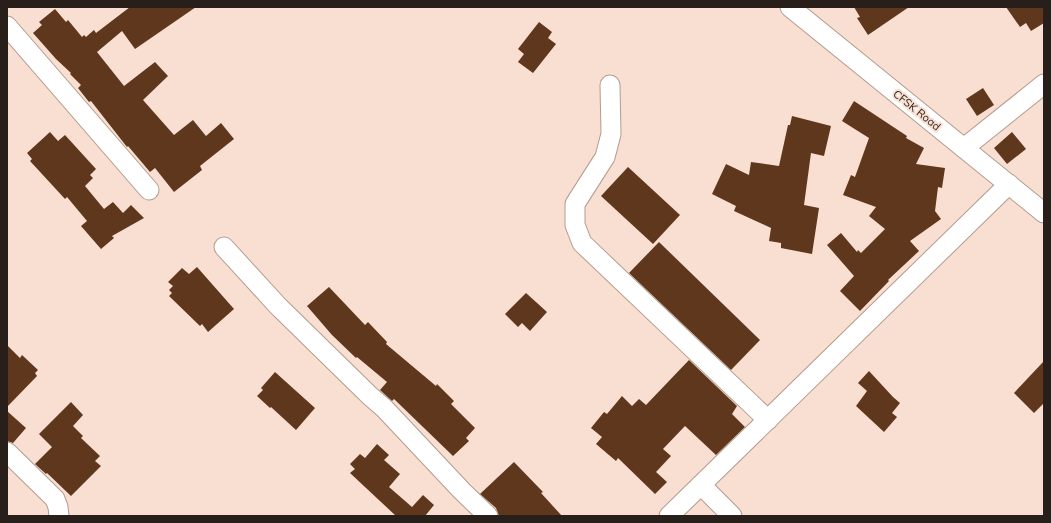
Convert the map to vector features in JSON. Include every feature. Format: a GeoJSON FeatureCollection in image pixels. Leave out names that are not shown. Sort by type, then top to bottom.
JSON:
{"type":"FeatureCollection","features":[{"type":"Feature","properties":{"kind":"street","name":"CFSK Road"},"geometry":{"type":"LineString","coordinates":[[790,7],[1044,213]]}},
{"type":"Feature","properties":{"kind":"street"},"geometry":{"type":"LineString","coordinates":[[7,26],[149,190]]}},
{"type":"Feature","properties":{"kind":"street"},"geometry":{"type":"LineString","coordinates":[[964,148],[1044,84]]}},
{"type":"Feature","properties":{"kind":"street"},"geometry":{"type":"LineString","coordinates":[[610,85],[611,134],[605,157],[575,204],[575,225],[582,243],[768,420]]}},
{"type":"Feature","properties":{"kind":"street"},"geometry":{"type":"LineString","coordinates":[[669,516],[1009,184]]}},
{"type":"Feature","properties":{"kind":"street"},"geometry":{"type":"LineString","coordinates":[[224,247],[278,306],[384,408],[462,491],[488,516]]}},
{"type":"Feature","properties":{"kind":"street"},"geometry":{"type":"LineString","coordinates":[[7,452],[55,498],[59,516]]}},
{"type":"Feature","properties":{"kind":"street"},"geometry":{"type":"LineString","coordinates":[[701,485],[732,516]]}},
{"type":"Feature","properties":{"kind":"building"},"geometry":{"type":"Polygon","coordinates":[[[130,7],[196,7],[135,49],[122,31],[97,52],[124,86],[155,62],[168,76],[143,100],[174,135],[193,120],[206,136],[221,123],[234,139],[200,166],[202,170],[174,192],[155,168],[150,172],[128,146],[127,147],[91,101],[89,102],[78,88],[81,85],[33,33],[42,25],[39,22],[55,9],[66,22],[68,20],[82,37],[84,35],[86,37],[94,30],[96,33],[130,7]]]}},
{"type":"Feature","properties":{"kind":"building"},"geometry":{"type":"Polygon","coordinates":[[[854,7],[909,7],[868,35],[857,18],[860,17],[854,7]]]}},
{"type":"Feature","properties":{"kind":"building"},"geometry":{"type":"Polygon","coordinates":[[[1006,7],[1044,7],[1044,23],[1031,31],[1026,23],[1020,27],[1006,7]]]}},
{"type":"Feature","properties":{"kind":"building"},"geometry":{"type":"Polygon","coordinates":[[[539,22],[552,32],[548,38],[556,44],[533,73],[518,62],[524,54],[518,49],[539,22]]]}},
{"type":"Feature","properties":{"kind":"building"},"geometry":{"type":"Polygon","coordinates":[[[983,88],[994,105],[977,116],[966,99],[983,88]]]}},
{"type":"Feature","properties":{"kind":"building"},"geometry":{"type":"Polygon","coordinates":[[[854,101],[907,136],[906,138],[924,148],[916,164],[945,168],[942,188],[938,187],[935,211],[941,219],[910,241],[919,251],[888,280],[889,281],[860,311],[840,291],[854,276],[827,245],[841,233],[857,252],[858,250],[861,253],[885,229],[869,216],[876,207],[843,195],[851,175],[855,177],[869,138],[842,121],[854,101]]]}},
{"type":"Feature","properties":{"kind":"building"},"geometry":{"type":"Polygon","coordinates":[[[792,116],[831,126],[824,156],[811,153],[804,205],[819,208],[812,254],[781,248],[781,243],[769,241],[771,228],[734,211],[736,206],[712,194],[726,164],[749,175],[751,162],[779,166],[788,125],[790,125],[792,116]]]}},
{"type":"Feature","properties":{"kind":"building"},"geometry":{"type":"Polygon","coordinates":[[[50,132],[58,141],[65,135],[96,169],[90,175],[93,178],[85,186],[104,209],[113,202],[123,213],[131,205],[144,218],[112,236],[114,238],[101,249],[81,226],[87,221],[67,197],[65,199],[30,161],[32,159],[27,153],[50,132]]]}},
{"type":"Feature","properties":{"kind":"building"},"geometry":{"type":"Polygon","coordinates":[[[1012,132],[1026,149],[1007,164],[994,148],[1012,132]]]}},
{"type":"Feature","properties":{"kind":"building"},"geometry":{"type":"Polygon","coordinates":[[[628,167],[680,215],[653,244],[601,196],[628,167]]]}},
{"type":"Feature","properties":{"kind":"building"},"geometry":{"type":"Polygon","coordinates":[[[659,242],[760,340],[731,370],[629,273],[659,242]]]}},
{"type":"Feature","properties":{"kind":"building"},"geometry":{"type":"Polygon","coordinates":[[[197,267],[234,309],[208,332],[202,324],[200,326],[169,296],[172,293],[169,290],[173,286],[168,282],[182,268],[189,274],[197,267]]]}},
{"type":"Feature","properties":{"kind":"building"},"geometry":{"type":"Polygon","coordinates":[[[329,287],[365,325],[368,322],[387,342],[386,344],[436,386],[437,384],[454,401],[451,404],[475,428],[466,438],[469,441],[453,456],[394,399],[392,401],[380,390],[387,382],[357,357],[356,358],[332,335],[307,306],[329,287]]]}},
{"type":"Feature","properties":{"kind":"building"},"geometry":{"type":"Polygon","coordinates":[[[526,293],[547,312],[530,331],[522,323],[518,327],[505,314],[526,293]]]}},
{"type":"Feature","properties":{"kind":"building"},"geometry":{"type":"Polygon","coordinates":[[[7,345],[20,358],[22,355],[38,370],[35,373],[37,376],[7,407],[7,345]]]}},
{"type":"Feature","properties":{"kind":"building"},"geometry":{"type":"Polygon","coordinates":[[[689,360],[737,406],[732,414],[745,427],[716,455],[685,426],[663,449],[671,456],[656,472],[667,482],[655,494],[618,458],[616,461],[596,444],[602,437],[591,428],[604,412],[607,414],[622,396],[632,406],[639,399],[646,405],[689,360]]]}},
{"type":"Feature","properties":{"kind":"building"},"geometry":{"type":"Polygon","coordinates":[[[1044,361],[1044,403],[1034,413],[1014,393],[1044,361]]]}},
{"type":"Feature","properties":{"kind":"building"},"geometry":{"type":"Polygon","coordinates":[[[869,371],[900,403],[892,413],[897,417],[884,432],[856,406],[867,391],[858,383],[869,371]]]}},
{"type":"Feature","properties":{"kind":"building"},"geometry":{"type":"Polygon","coordinates":[[[275,372],[315,408],[296,430],[257,396],[263,390],[261,388],[275,372]]]}},
{"type":"Feature","properties":{"kind":"building"},"geometry":{"type":"Polygon","coordinates":[[[71,402],[83,415],[73,426],[83,436],[81,438],[100,456],[95,461],[101,466],[71,496],[47,473],[46,474],[35,464],[52,447],[39,434],[71,402]]]}},
{"type":"Feature","properties":{"kind":"building"},"geometry":{"type":"Polygon","coordinates":[[[7,411],[26,428],[13,443],[7,441],[7,411]]]}},
{"type":"Feature","properties":{"kind":"building"},"geometry":{"type":"Polygon","coordinates":[[[377,444],[389,455],[384,460],[400,474],[389,487],[412,507],[423,495],[434,505],[425,516],[396,516],[350,473],[355,469],[350,464],[360,454],[365,458],[377,444]]]}},
{"type":"Feature","properties":{"kind":"building"},"geometry":{"type":"Polygon","coordinates":[[[514,462],[543,492],[541,493],[562,516],[499,516],[496,508],[480,494],[514,462]]]}}]}
